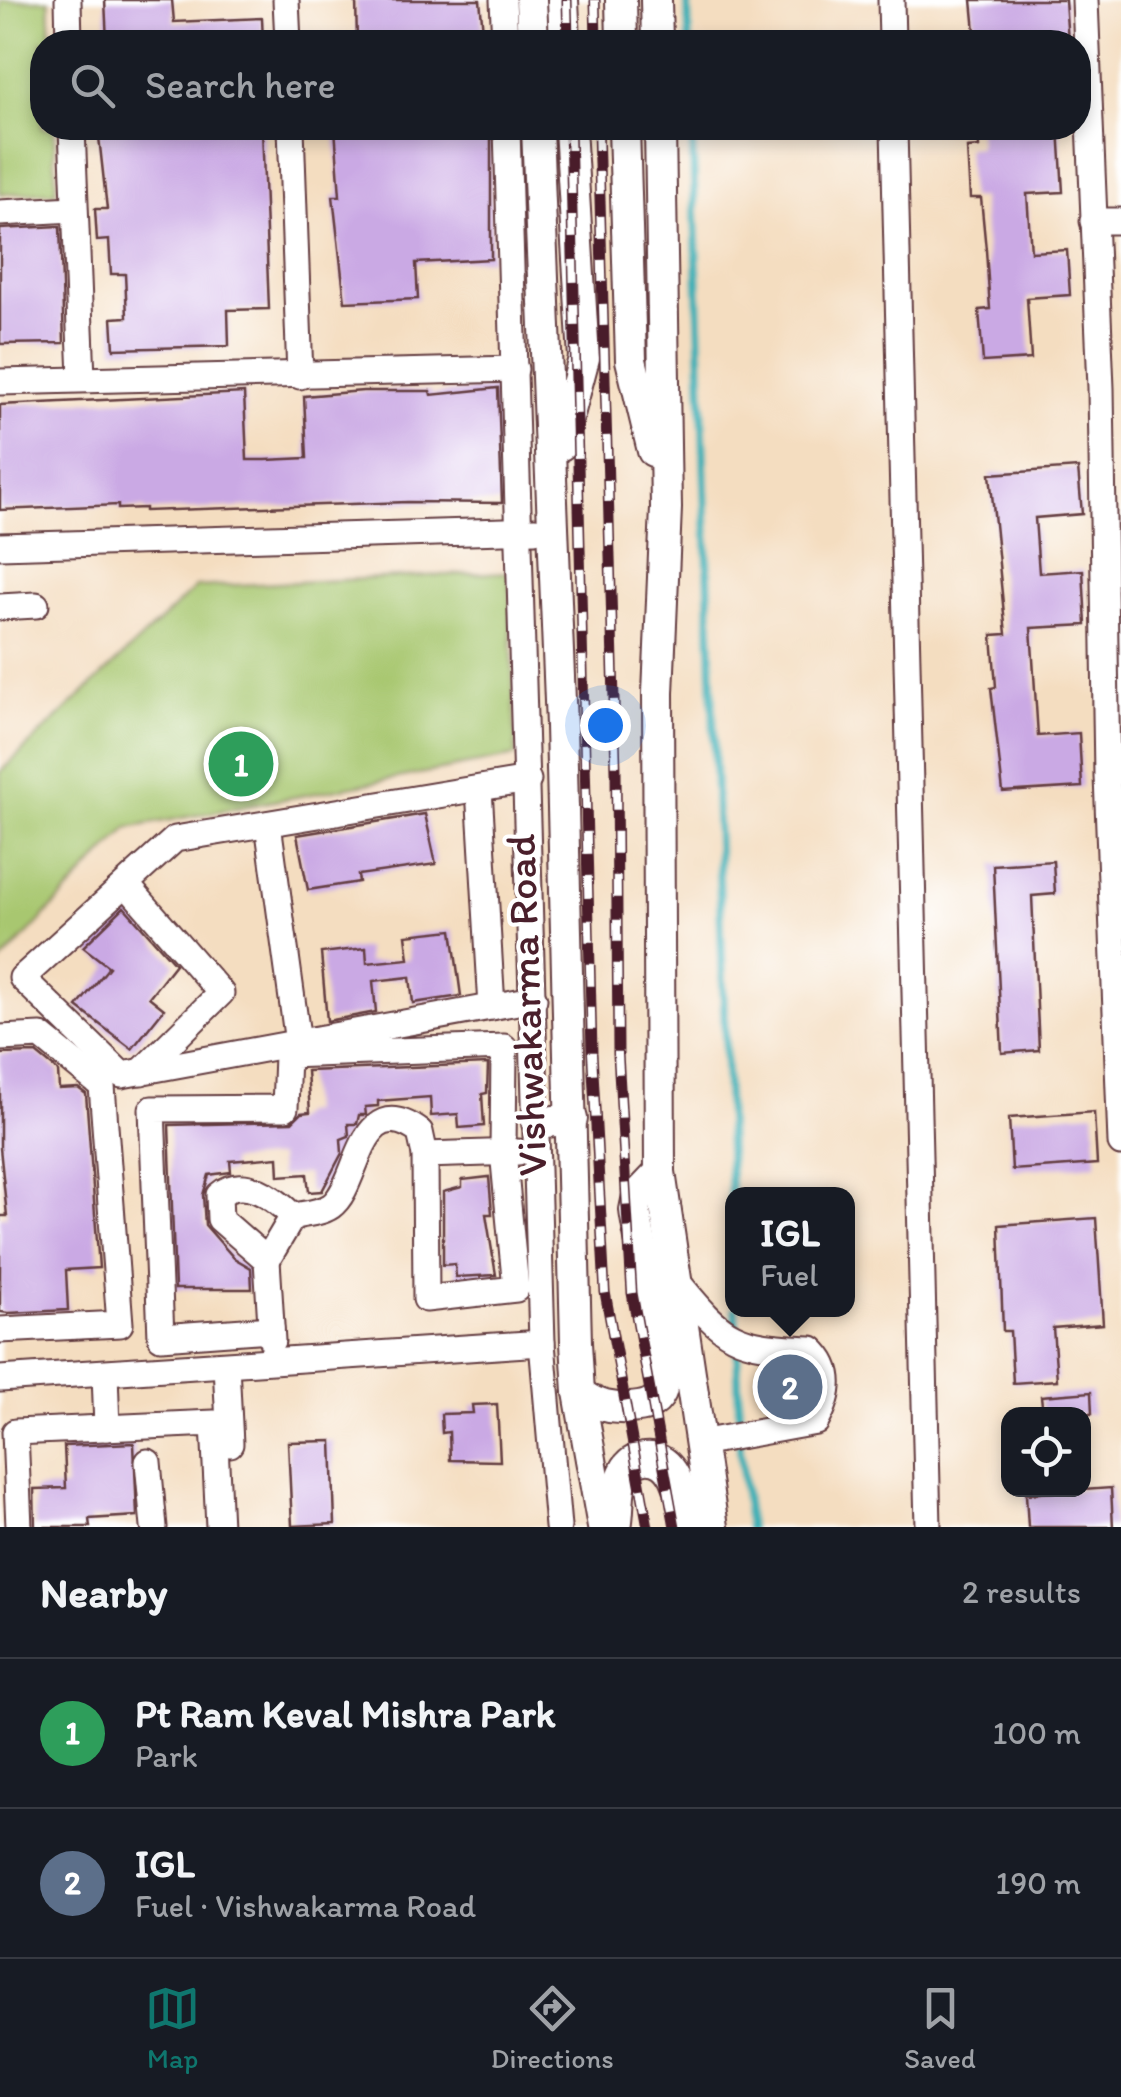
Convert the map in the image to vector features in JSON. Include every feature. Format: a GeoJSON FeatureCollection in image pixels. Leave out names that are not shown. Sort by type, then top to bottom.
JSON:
{"type":"FeatureCollection","features":[{"type":"Feature","properties":{"kind":"main road"},"geometry":{"type":"LineString","coordinates":[[530,0],[531,30]]}},
{"type":"Feature","properties":{"kind":"main road"},"geometry":{"type":"LineString","coordinates":[[563,0],[564,30]]}},
{"type":"Feature","properties":{"kind":"main road"},"geometry":{"type":"LineString","coordinates":[[621,0],[622,30]]}},
{"type":"Feature","properties":{"kind":"main road"},"geometry":{"type":"LineString","coordinates":[[656,0],[657,30]]}},
{"type":"Feature","properties":{"kind":"main road"},"geometry":{"type":"LineString","coordinates":[[537,140],[553,477]]}},
{"type":"Feature","properties":{"kind":"main road"},"geometry":{"type":"LineString","coordinates":[[553,477],[584,358],[571,140]]}},
{"type":"Feature","properties":{"kind":"main road"},"geometry":{"type":"LineString","coordinates":[[624,140],[631,360],[666,508]]}},
{"type":"Feature","properties":{"kind":"main road"},"geometry":{"type":"LineString","coordinates":[[660,140],[666,508],[658,712],[660,1172],[713,1527]]}},
{"type":"Feature","properties":{"kind":"main road","name":"Vishwakarma Road"},"geometry":{"type":"LineString","coordinates":[[553,477],[580,1392],[603,1527]]}},
{"type":"Feature","properties":{"kind":"main road"},"geometry":{"type":"LineString","coordinates":[[537,1122],[572,1119]]}},
{"type":"Feature","properties":{"kind":"main road"},"geometry":{"type":"LineString","coordinates":[[580,1392],[589,1401],[624,1408],[649,1406],[660,1395],[665,1366],[636,1210],[638,1196],[660,1172]]}},
{"type":"Feature","properties":{"kind":"main road"},"geometry":{"type":"LineString","coordinates":[[616,1527],[624,1472],[630,1464],[648,1458],[662,1462],[674,1474],[688,1527]]}},
{"type":"Feature","properties":{"kind":"street"},"geometry":{"type":"LineString","coordinates":[[68,0],[69,30]]}},
{"type":"Feature","properties":{"kind":"street"},"geometry":{"type":"LineString","coordinates":[[286,0],[287,30]]}},
{"type":"Feature","properties":{"kind":"street"},"geometry":{"type":"LineString","coordinates":[[503,0],[504,30]]}},
{"type":"Feature","properties":{"kind":"street"},"geometry":{"type":"LineString","coordinates":[[892,0],[892,30]]}},
{"type":"Feature","properties":{"kind":"street"},"geometry":{"type":"LineString","coordinates":[[1085,0],[1086,30]]}},
{"type":"Feature","properties":{"kind":"street"},"geometry":{"type":"LineString","coordinates":[[72,140],[82,378]]}},
{"type":"Feature","properties":{"kind":"street"},"geometry":{"type":"LineString","coordinates":[[291,140],[300,376]]}},
{"type":"Feature","properties":{"kind":"street"},"geometry":{"type":"LineString","coordinates":[[492,1008],[520,529],[507,140]]}},
{"type":"Feature","properties":{"kind":"street"},"geometry":{"type":"LineString","coordinates":[[894,140],[928,1527]]}},
{"type":"Feature","properties":{"kind":"street"},"geometry":{"type":"LineString","coordinates":[[1090,140],[1093,222],[1111,388],[1121,1143]]}},
{"type":"Feature","properties":{"kind":"street"},"geometry":{"type":"LineString","coordinates":[[0,213],[74,209]]}},
{"type":"Feature","properties":{"kind":"street"},"geometry":{"type":"LineString","coordinates":[[1093,222],[1121,220]]}},
{"type":"Feature","properties":{"kind":"street"},"geometry":{"type":"LineString","coordinates":[[0,382],[515,369]]}},
{"type":"Feature","properties":{"kind":"street"},"geometry":{"type":"LineString","coordinates":[[0,546],[554,530]]}},
{"type":"Feature","properties":{"kind":"street"},"geometry":{"type":"LineString","coordinates":[[0,607],[36,604]]}},
{"type":"Feature","properties":{"kind":"street"},"geometry":{"type":"LineString","coordinates":[[504,784],[175,839],[22,978],[122,1075],[534,999]]}},
{"type":"Feature","properties":{"kind":"street"},"geometry":{"type":"LineString","coordinates":[[504,784],[534,999],[542,1343],[558,1527]]}},
{"type":"Feature","properties":{"kind":"street"},"geometry":{"type":"LineString","coordinates":[[268,824],[298,1043]]}},
{"type":"Feature","properties":{"kind":"street"},"geometry":{"type":"LineString","coordinates":[[126,884],[221,993],[141,1072]]}},
{"type":"Feature","properties":{"kind":"street"},"geometry":{"type":"LineString","coordinates":[[0,1038],[41,1036],[102,1086],[120,1324],[0,1330]]}},
{"type":"Feature","properties":{"kind":"street"},"geometry":{"type":"LineString","coordinates":[[270,1328],[161,1337],[152,1109],[286,1108],[288,1055],[504,1046],[502,1150],[516,1289],[426,1299],[424,1155],[420,1132],[408,1122],[381,1124],[364,1139],[346,1190],[329,1208],[293,1216],[266,1260],[274,1361]]}},
{"type":"Feature","properties":{"kind":"street"},"geometry":{"type":"LineString","coordinates":[[424,1155],[502,1150],[538,1153]]}},
{"type":"Feature","properties":{"kind":"street"},"geometry":{"type":"LineString","coordinates":[[266,1260],[220,1219],[218,1195],[232,1188],[249,1187],[273,1198],[293,1216]]}},
{"type":"Feature","properties":{"kind":"street"},"geometry":{"type":"LineString","coordinates":[[676,1280],[706,1317],[736,1340],[812,1349],[826,1366],[829,1385],[827,1402],[816,1422],[700,1443]]}},
{"type":"Feature","properties":{"kind":"street"},"geometry":{"type":"LineString","coordinates":[[0,1378],[542,1343]]}},
{"type":"Feature","properties":{"kind":"street"},"geometry":{"type":"LineString","coordinates":[[226,1364],[234,1527]]}},
{"type":"Feature","properties":{"kind":"street"},"geometry":{"type":"LineString","coordinates":[[106,1372],[107,1428]]}},
{"type":"Feature","properties":{"kind":"street"},"geometry":{"type":"LineString","coordinates":[[19,1527],[15,1432],[214,1423],[218,1527]]}},
{"type":"Feature","properties":{"kind":"street"},"geometry":{"type":"LineString","coordinates":[[148,1462],[154,1527]]}},
{"type":"Feature","properties":{"kind":"green space"},"geometry":{"type":"Polygon","coordinates":[[[0,0],[49,0],[50,30],[30,30],[30,140],[54,140],[56,192],[0,194],[0,0]]]}},
{"type":"Feature","properties":{"kind":"green space"},"geometry":{"type":"Polygon","coordinates":[[[509,572],[516,756],[128,828],[0,963],[0,772],[196,587],[509,572]]]}},
{"type":"Feature","properties":{"kind":"building"},"geometry":{"type":"Polygon","coordinates":[[[105,0],[172,0],[174,22],[262,18],[262,30],[106,30],[105,0]]]}},
{"type":"Feature","properties":{"kind":"building"},"geometry":{"type":"Polygon","coordinates":[[[356,0],[480,0],[483,30],[357,30],[356,0]]]}},
{"type":"Feature","properties":{"kind":"building"},"geometry":{"type":"Polygon","coordinates":[[[972,0],[1065,0],[1067,30],[975,30],[972,0]]]}},
{"type":"Feature","properties":{"kind":"building"},"geometry":{"type":"Polygon","coordinates":[[[99,140],[262,140],[269,309],[228,310],[229,346],[114,349],[112,318],[127,317],[125,274],[111,274],[109,240],[97,241],[95,209],[107,209],[99,140]]]}},
{"type":"Feature","properties":{"kind":"building"},"geometry":{"type":"Polygon","coordinates":[[[336,140],[491,140],[491,259],[416,263],[418,299],[345,302],[333,196],[340,196],[336,140]]]}},
{"type":"Feature","properties":{"kind":"building"},"geometry":{"type":"Polygon","coordinates":[[[979,140],[1060,140],[1063,192],[1027,194],[1031,252],[1067,250],[1070,295],[1027,298],[1031,359],[983,362],[979,310],[990,309],[986,250],[981,198],[970,198],[967,148],[979,147],[979,140]]]}},
{"type":"Feature","properties":{"kind":"building"},"geometry":{"type":"Polygon","coordinates":[[[60,226],[64,343],[0,344],[0,229],[60,226]]]}},
{"type":"Feature","properties":{"kind":"building"},"geometry":{"type":"Polygon","coordinates":[[[498,388],[502,503],[408,502],[145,511],[118,509],[118,505],[0,510],[0,405],[244,393],[247,460],[266,460],[307,458],[304,396],[363,391],[430,391],[431,395],[498,388]]]}},
{"type":"Feature","properties":{"kind":"building"},"geometry":{"type":"Polygon","coordinates":[[[1078,468],[1082,514],[1035,518],[1039,573],[1083,570],[1086,625],[1031,628],[1038,736],[1079,733],[1082,787],[1003,792],[991,688],[996,687],[992,635],[1006,634],[990,474],[1078,468]]]}},
{"type":"Feature","properties":{"kind":"building"},"geometry":{"type":"Polygon","coordinates":[[[425,814],[436,864],[358,875],[359,882],[308,890],[297,835],[425,814]]]}},
{"type":"Feature","properties":{"kind":"building"},"geometry":{"type":"Polygon","coordinates":[[[1053,861],[1055,894],[1032,896],[1039,1050],[1002,1053],[993,865],[1053,861]]]}},
{"type":"Feature","properties":{"kind":"building"},"geometry":{"type":"Polygon","coordinates":[[[124,907],[175,964],[149,997],[164,1009],[132,1049],[77,1007],[109,967],[83,947],[124,907]]]}},
{"type":"Feature","properties":{"kind":"building"},"geometry":{"type":"Polygon","coordinates":[[[452,930],[461,996],[413,1003],[410,977],[373,981],[376,1012],[327,1021],[321,953],[366,948],[367,963],[409,959],[406,935],[452,930]]]}},
{"type":"Feature","properties":{"kind":"building"},"geometry":{"type":"Polygon","coordinates":[[[36,1053],[58,1071],[59,1089],[78,1088],[86,1094],[99,1268],[66,1270],[68,1310],[0,1312],[0,1216],[7,1216],[0,1148],[0,1054],[36,1053]]]}},
{"type":"Feature","properties":{"kind":"building"},"geometry":{"type":"Polygon","coordinates":[[[488,1064],[487,1093],[482,1094],[484,1126],[459,1128],[458,1114],[431,1116],[430,1097],[378,1101],[378,1106],[365,1107],[366,1115],[359,1115],[357,1124],[348,1124],[349,1136],[341,1139],[342,1153],[322,1191],[309,1192],[307,1174],[279,1176],[278,1157],[230,1161],[231,1172],[209,1175],[203,1195],[205,1225],[234,1258],[251,1268],[252,1289],[175,1289],[169,1125],[292,1122],[301,1113],[310,1112],[307,1071],[488,1064]]]}},
{"type":"Feature","properties":{"kind":"building"},"geometry":{"type":"Polygon","coordinates":[[[1094,1112],[1097,1164],[1012,1170],[1009,1118],[1094,1112]]]}},
{"type":"Feature","properties":{"kind":"building"},"geometry":{"type":"Polygon","coordinates":[[[489,1177],[492,1214],[486,1214],[496,1275],[456,1277],[455,1264],[443,1265],[443,1192],[462,1187],[462,1180],[489,1177]]]}},
{"type":"Feature","properties":{"kind":"building"},"geometry":{"type":"Polygon","coordinates":[[[1096,1218],[1103,1324],[1053,1328],[1057,1380],[1013,1383],[1010,1331],[1003,1331],[999,1225],[1096,1218]]]}},
{"type":"Feature","properties":{"kind":"building"},"geometry":{"type":"Polygon","coordinates":[[[772,1363],[797,1364],[798,1409],[773,1413],[772,1363]]]}},
{"type":"Feature","properties":{"kind":"building"},"geometry":{"type":"Polygon","coordinates":[[[1091,1392],[1092,1414],[1091,1407],[1042,1407],[1041,1396],[1091,1392]]]}},
{"type":"Feature","properties":{"kind":"building"},"geometry":{"type":"Polygon","coordinates":[[[497,1404],[500,1461],[450,1460],[449,1432],[442,1433],[441,1414],[473,1413],[472,1405],[497,1404]]]}},
{"type":"Feature","properties":{"kind":"building"},"geometry":{"type":"Polygon","coordinates":[[[332,1441],[335,1524],[292,1526],[288,1442],[332,1441]]]}},
{"type":"Feature","properties":{"kind":"building"},"geometry":{"type":"Polygon","coordinates":[[[134,1443],[137,1516],[89,1519],[90,1527],[35,1527],[34,1489],[66,1488],[64,1446],[134,1443]]]}},
{"type":"Feature","properties":{"kind":"building"},"geometry":{"type":"Polygon","coordinates":[[[1111,1488],[1113,1527],[1028,1527],[1026,1497],[1091,1497],[1091,1489],[1111,1488]]]}},
{"type":"Feature","properties":{"kind":"waterway"},"geometry":{"type":"LineString","coordinates":[[688,0],[689,30]]}},
{"type":"Feature","properties":{"kind":"waterway"},"geometry":{"type":"LineString","coordinates":[[692,140],[730,1187]]}},
{"type":"Feature","properties":{"kind":"waterway"},"geometry":{"type":"LineString","coordinates":[[735,1317],[736,1330]]}},
{"type":"Feature","properties":{"kind":"waterway"},"geometry":{"type":"LineString","coordinates":[[737,1344],[740,1450],[749,1527]]}},
{"type":"Feature","properties":{"kind":"railway"},"geometry":{"type":"LineString","coordinates":[[567,0],[568,30]]}},
{"type":"Feature","properties":{"kind":"railway"},"geometry":{"type":"LineString","coordinates":[[595,0],[596,30]]}},
{"type":"Feature","properties":{"kind":"railway"},"geometry":{"type":"LineString","coordinates":[[570,140],[592,1053],[605,1292],[648,1527]]}},
{"type":"Feature","properties":{"kind":"railway"},"geometry":{"type":"LineString","coordinates":[[598,140],[616,771],[618,1054],[632,1293],[675,1527]]}},
{"type":"Feature","properties":{"kind":"place","name":"Pt Ram Keval Mishra Park"},"geometry":{"type":"Point","coordinates":[241,764]}},
{"type":"Feature","properties":{"kind":"place","name":"IGL"},"geometry":{"type":"Point","coordinates":[790,1387]}}]}
